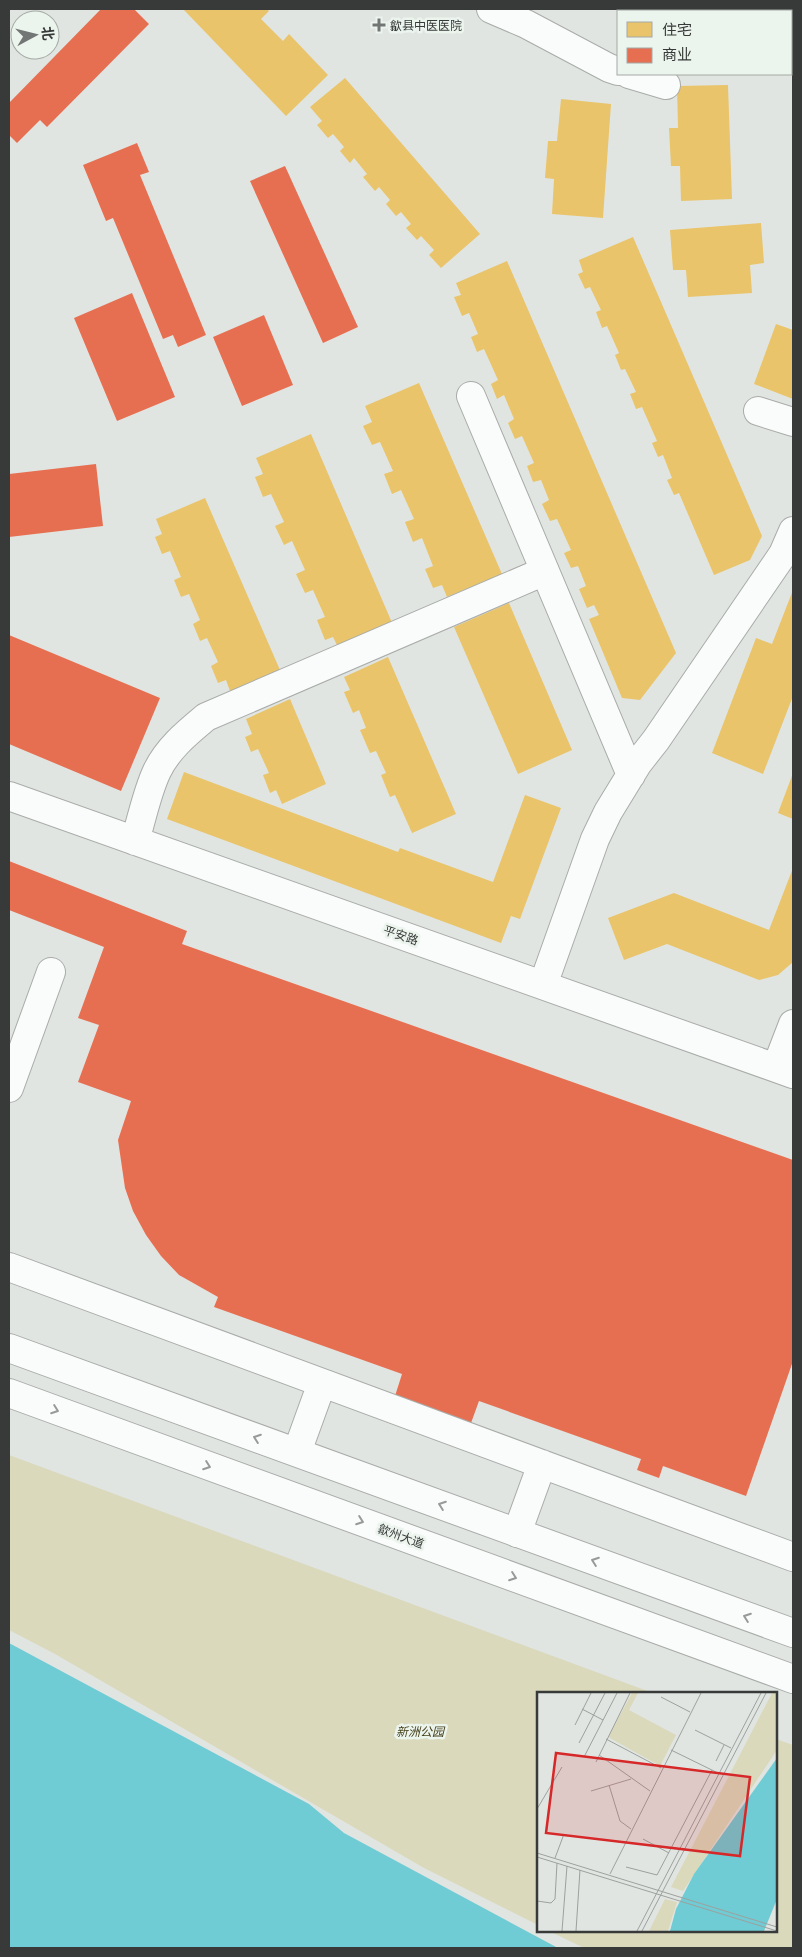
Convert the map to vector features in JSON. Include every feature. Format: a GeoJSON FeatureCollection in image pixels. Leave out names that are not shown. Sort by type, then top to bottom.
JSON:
{"type":"FeatureCollection","features":[{"type":"Feature","properties":{"kind":"main road"},"geometry":{"type":"LineString","coordinates":[[491,9],[526,24],[617,71]]}},
{"type":"Feature","properties":{"kind":"main road"},"geometry":{"type":"LineString","coordinates":[[632,75],[666,85]]}},
{"type":"Feature","properties":{"kind":"main road"},"geometry":{"type":"LineString","coordinates":[[471,396],[631,775]]}},
{"type":"Feature","properties":{"kind":"main road"},"geometry":{"type":"LineString","coordinates":[[758,411],[793,422]]}},
{"type":"Feature","properties":{"kind":"main road"},"geometry":{"type":"LineString","coordinates":[[543,985],[595,838],[608,812],[631,775],[784,554],[793,531]]}},
{"type":"Feature","properties":{"kind":"main road"},"geometry":{"type":"LineString","coordinates":[[135,841],[157,771],[168,753],[182,737],[206,716],[545,570]]}},
{"type":"Feature","properties":{"kind":"main road","name":"平安路"},"geometry":{"type":"LineString","coordinates":[[9,796],[785,1071]]}},
{"type":"Feature","properties":{"kind":"main road"},"geometry":{"type":"LineString","coordinates":[[9,1088],[52,972]]}},
{"type":"Feature","properties":{"kind":"main road"},"geometry":{"type":"LineString","coordinates":[[785,1071],[793,1024]]}},
{"type":"Feature","properties":{"kind":"main road"},"geometry":{"type":"LineString","coordinates":[[9,1267],[793,1557]]}},
{"type":"Feature","properties":{"kind":"main road"},"geometry":{"type":"LineString","coordinates":[[9,1348],[793,1633]]}},
{"type":"Feature","properties":{"kind":"main road"},"geometry":{"type":"LineString","coordinates":[[297,1452],[322,1383]]}},
{"type":"Feature","properties":{"kind":"main road","name":"歙州大道"},"geometry":{"type":"LineString","coordinates":[[9,1393],[793,1679]]}},
{"type":"Feature","properties":{"kind":"main road"},"geometry":{"type":"LineString","coordinates":[[517,1533],[542,1464]]}},
{"type":"Feature","properties":{"kind":"green space","name":"新洲公园"},"geometry":{"type":"Polygon","coordinates":[[[9,1455],[650,1692],[537,1692],[537,1924],[424,1868],[55,1654],[9,1630],[9,1455]]]}},
{"type":"Feature","properties":{"kind":"green space"},"geometry":{"type":"Polygon","coordinates":[[[777,1739],[793,1745],[793,1948],[584,1948],[551,1932],[777,1932],[777,1739]]]}},
{"type":"Feature","properties":{"kind":"water"},"geometry":{"type":"Polygon","coordinates":[[[9,1643],[309,1804],[344,1833],[558,1948],[9,1948],[9,1643]]]}},
{"type":"Feature","properties":{"kind":"building: 住宅"},"geometry":{"type":"Polygon","coordinates":[[[183,9],[267,9],[269,11],[261,19],[283,41],[289,34],[328,75],[286,116],[183,9]]]}},
{"type":"Feature","properties":{"kind":"building: 住宅"},"geometry":{"type":"Polygon","coordinates":[[[671,9],[720,9],[720,10],[671,9]]]}},
{"type":"Feature","properties":{"kind":"building: 住宅"},"geometry":{"type":"Polygon","coordinates":[[[345,78],[480,234],[441,268],[429,255],[434,250],[421,236],[417,240],[406,228],[411,224],[401,212],[396,216],[386,204],[390,200],[379,187],[375,191],[363,177],[367,174],[354,158],[350,163],[340,151],[344,147],[333,134],[328,138],[317,125],[322,121],[310,107],[345,78]]]}},
{"type":"Feature","properties":{"kind":"building: 住宅"},"geometry":{"type":"Polygon","coordinates":[[[728,85],[732,199],[681,201],[680,166],[671,166],[669,128],[678,128],[677,86],[728,85]]]}},
{"type":"Feature","properties":{"kind":"building: 住宅"},"geometry":{"type":"Polygon","coordinates":[[[561,99],[611,104],[603,218],[552,214],[554,179],[545,178],[548,141],[557,141],[561,99]]]}},
{"type":"Feature","properties":{"kind":"building: 住宅"},"geometry":{"type":"Polygon","coordinates":[[[761,223],[764,263],[750,265],[752,293],[688,297],[686,270],[673,270],[670,230],[761,223]]]}},
{"type":"Feature","properties":{"kind":"building: 住宅"},"geometry":{"type":"Polygon","coordinates":[[[633,237],[762,536],[750,560],[714,575],[679,493],[674,495],[667,480],[672,478],[663,455],[658,457],[652,443],[657,441],[642,407],[636,409],[630,394],[636,392],[625,369],[621,370],[615,355],[619,353],[607,326],[602,328],[596,312],[601,310],[590,287],[585,289],[578,274],[583,272],[579,260],[633,237]]]}},
{"type":"Feature","properties":{"kind":"building: 住宅"},"geometry":{"type":"Polygon","coordinates":[[[507,261],[676,653],[640,700],[622,698],[589,619],[599,615],[594,605],[587,608],[579,589],[586,586],[578,566],[571,568],[564,553],[571,550],[557,519],[550,521],[542,504],[549,500],[541,480],[533,482],[527,466],[534,463],[522,436],[515,439],[508,423],[514,419],[504,395],[497,399],[491,384],[498,380],[484,349],[477,352],[471,337],[478,334],[469,313],[462,316],[454,297],[461,295],[456,283],[507,261]]]}},
{"type":"Feature","properties":{"kind":"building: 住宅"},"geometry":{"type":"Polygon","coordinates":[[[776,324],[793,330],[793,399],[754,384],[776,324]]]}},
{"type":"Feature","properties":{"kind":"building: 住宅"},"geometry":{"type":"Polygon","coordinates":[[[419,383],[502,574],[447,597],[442,585],[433,588],[425,569],[433,566],[422,538],[413,542],[405,522],[414,519],[401,490],[392,494],[384,474],[393,471],[380,442],[372,445],[363,426],[372,422],[365,406],[419,383]]]}},
{"type":"Feature","properties":{"kind":"building: 住宅"},"geometry":{"type":"Polygon","coordinates":[[[311,434],[393,625],[339,649],[333,637],[325,640],[317,620],[325,617],[313,590],[305,593],[296,574],[305,570],[292,541],[284,545],[275,526],[284,522],[271,494],[263,497],[255,477],[263,474],[256,458],[311,434]]]}},
{"type":"Feature","properties":{"kind":"building: 住宅"},"geometry":{"type":"Polygon","coordinates":[[[205,498],[280,670],[230,691],[226,680],[218,683],[211,666],[218,662],[207,638],[200,641],[193,624],[200,620],[189,594],[181,597],[174,580],[181,577],[170,551],[162,554],[155,537],[162,534],[156,519],[205,498]]]}},
{"type":"Feature","properties":{"kind":"building: 住宅"},"geometry":{"type":"Polygon","coordinates":[[[793,590],[793,696],[763,774],[712,753],[756,638],[772,644],[793,590]]]}},
{"type":"Feature","properties":{"kind":"building: 住宅"},"geometry":{"type":"Polygon","coordinates":[[[509,603],[572,750],[518,774],[454,627],[509,603]]]}},
{"type":"Feature","properties":{"kind":"building: 住宅"},"geometry":{"type":"Polygon","coordinates":[[[388,657],[456,814],[412,833],[395,795],[390,797],[381,775],[386,773],[376,751],[370,753],[360,730],[366,728],[359,710],[353,713],[344,692],[350,690],[344,677],[388,657]]]}},
{"type":"Feature","properties":{"kind":"building: 住宅"},"geometry":{"type":"Polygon","coordinates":[[[290,699],[326,784],[282,804],[276,790],[270,793],[263,775],[269,773],[258,749],[251,752],[245,737],[252,734],[246,719],[290,699]]]}},
{"type":"Feature","properties":{"kind":"building: 住宅"},"geometry":{"type":"Polygon","coordinates":[[[184,772],[398,852],[400,848],[493,882],[525,795],[561,808],[520,919],[511,916],[501,943],[167,819],[184,772]]]}},
{"type":"Feature","properties":{"kind":"building: 住宅"},"geometry":{"type":"Polygon","coordinates":[[[793,773],[793,819],[778,813],[793,773]]]}},
{"type":"Feature","properties":{"kind":"building: 住宅"},"geometry":{"type":"Polygon","coordinates":[[[793,868],[793,962],[778,975],[759,980],[667,944],[624,960],[608,918],[674,893],[769,930],[793,868]]]}},
{"type":"Feature","properties":{"kind":"building: 商业"},"geometry":{"type":"Polygon","coordinates":[[[101,9],[134,9],[149,24],[47,127],[40,120],[17,143],[9,135],[9,103],[51,60],[60,60],[60,51],[101,9]]]}},
{"type":"Feature","properties":{"kind":"building: 商业"},"geometry":{"type":"Polygon","coordinates":[[[137,143],[149,172],[140,175],[206,335],[178,347],[173,335],[163,339],[113,218],[106,221],[83,165],[137,143]]]}},
{"type":"Feature","properties":{"kind":"building: 商业"},"geometry":{"type":"Polygon","coordinates":[[[285,166],[358,327],[323,343],[250,181],[285,166]]]}},
{"type":"Feature","properties":{"kind":"building: 商业"},"geometry":{"type":"Polygon","coordinates":[[[132,293],[175,397],[117,421],[74,318],[132,293]]]}},
{"type":"Feature","properties":{"kind":"building: 商业"},"geometry":{"type":"Polygon","coordinates":[[[264,315],[293,385],[242,406],[213,337],[264,315]]]}},
{"type":"Feature","properties":{"kind":"building: 商业"},"geometry":{"type":"Polygon","coordinates":[[[96,464],[103,526],[9,537],[9,474],[96,464]]]}},
{"type":"Feature","properties":{"kind":"building: 商业"},"geometry":{"type":"Polygon","coordinates":[[[9,635],[160,698],[121,791],[9,744],[9,635]]]}},
{"type":"Feature","properties":{"kind":"building: 商业"},"geometry":{"type":"Polygon","coordinates":[[[9,861],[187,931],[182,944],[793,1160],[793,1361],[746,1496],[663,1466],[659,1478],[637,1470],[641,1459],[479,1401],[471,1423],[395,1396],[402,1374],[214,1307],[218,1297],[179,1275],[161,1256],[146,1235],[133,1211],[125,1188],[118,1140],[131,1101],[78,1082],[99,1025],[78,1018],[104,947],[9,910],[9,861]]]}},
{"type":"Feature","properties":{"kind":"place","name":"歙县中医医院"},"geometry":{"type":"Point","coordinates":[379,25]}}]}
